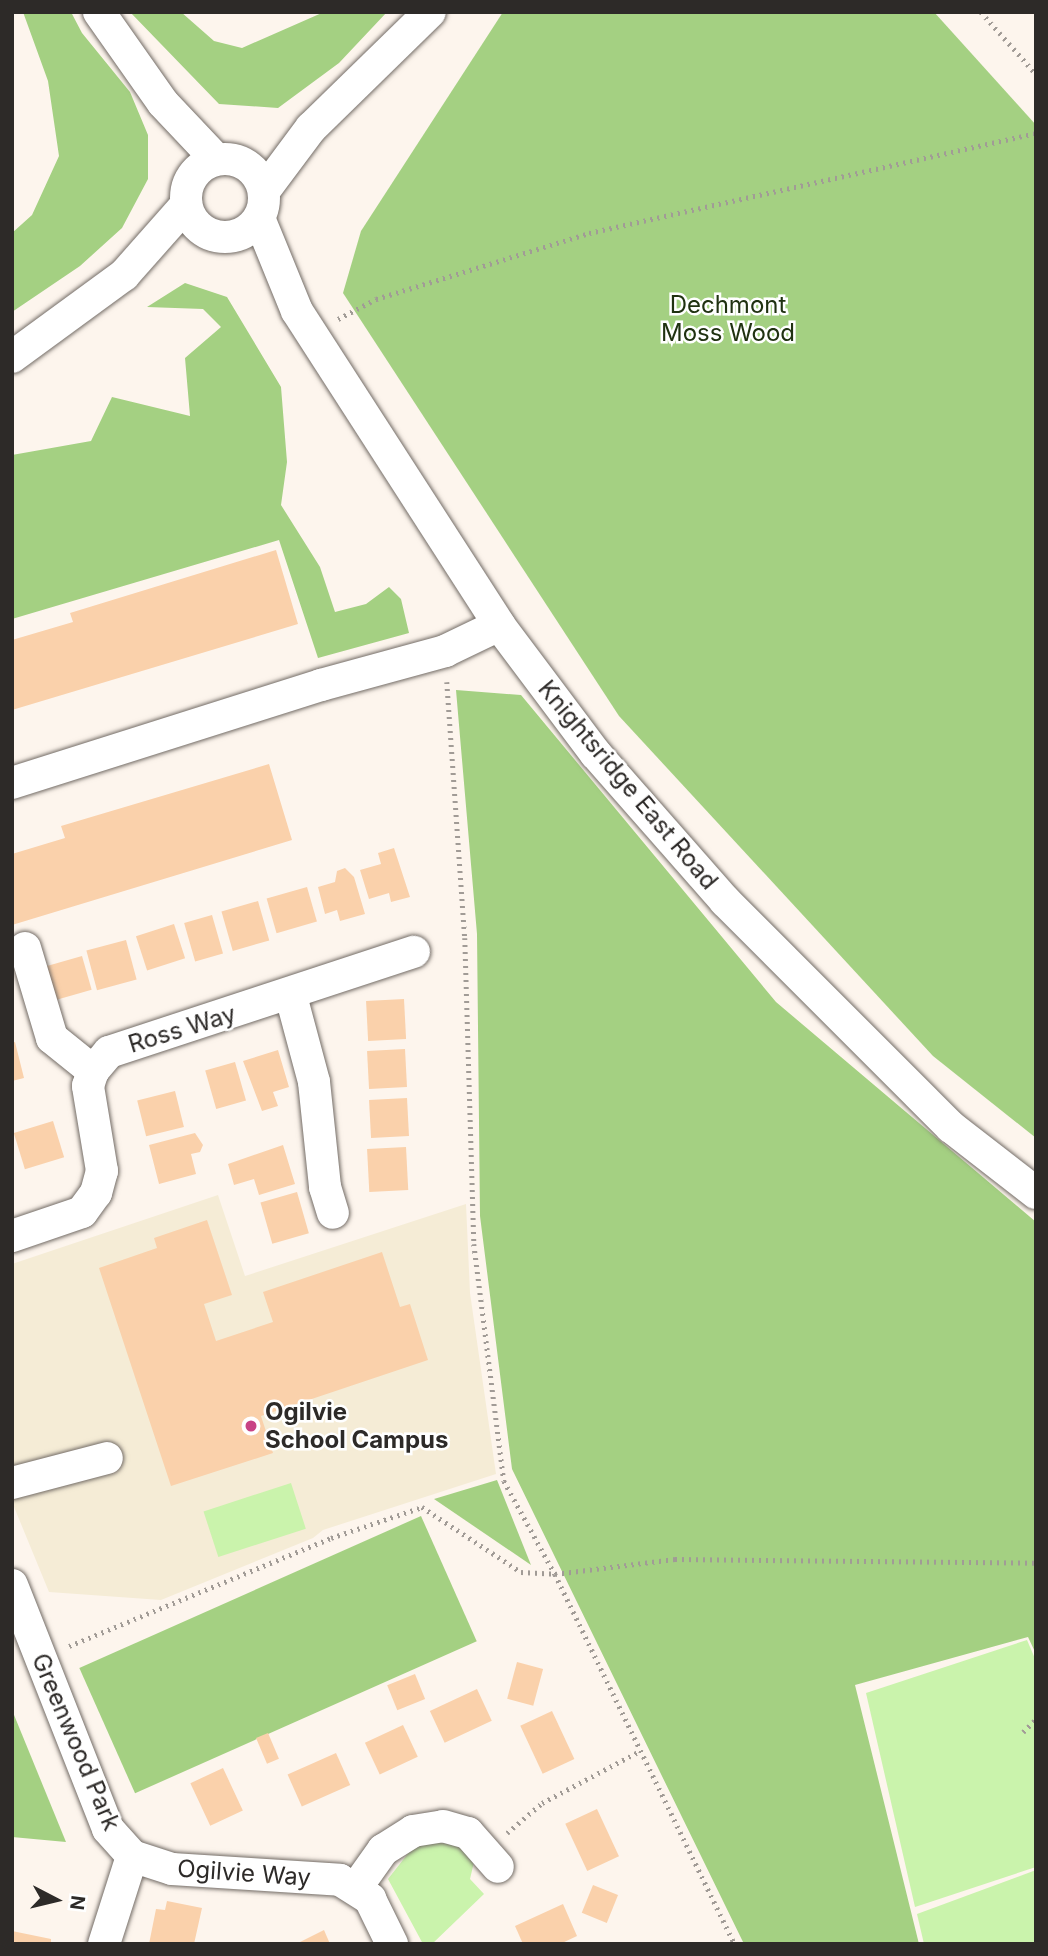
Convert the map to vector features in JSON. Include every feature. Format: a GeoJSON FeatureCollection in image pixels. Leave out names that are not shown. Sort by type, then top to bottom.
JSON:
{"type":"FeatureCollection","features":[{"type":"Feature","properties":{"kind":"street"},"geometry":{"type":"LineString","coordinates":[[99,12],[163,103],[208,176],[194,222],[218,236]]}},
{"type":"Feature","properties":{"kind":"street"},"geometry":{"type":"LineString","coordinates":[[12,356],[124,275],[218,236],[240,235],[311,128],[430,12]]}},
{"type":"Feature","properties":{"kind":"street"},"geometry":{"type":"LineString","coordinates":[[124,275],[208,176],[311,128]]}},
{"type":"Feature","properties":{"kind":"street"},"geometry":{"type":"LineString","coordinates":[[208,176],[252,169],[262,204]]}},
{"type":"Feature","properties":{"kind":"street","name":"Knightsridge East Road"},"geometry":{"type":"LineString","coordinates":[[262,204],[304,322]]}},
{"type":"Feature","properties":{"kind":"street","name":"Knightsridge East Road"},"geometry":{"type":"LineString","coordinates":[[218,236],[304,322],[499,625],[596,754],[725,901],[951,1127],[1036,1193]]}},
{"type":"Feature","properties":{"kind":"street"},"geometry":{"type":"LineString","coordinates":[[12,783],[321,685],[445,652],[499,625]]}},
{"type":"Feature","properties":{"kind":"street"},"geometry":{"type":"LineString","coordinates":[[12,1237],[82,1212],[96,1193],[102,1171],[88,1086],[93,1072],[52,1038],[25,948]]}},
{"type":"Feature","properties":{"kind":"street","name":"Ross Way"},"geometry":{"type":"LineString","coordinates":[[93,1072],[109,1052],[291,996],[414,952]]}},
{"type":"Feature","properties":{"kind":"street"},"geometry":{"type":"LineString","coordinates":[[291,996],[314,1082],[325,1187],[333,1213]]}},
{"type":"Feature","properties":{"kind":"street"},"geometry":{"type":"LineString","coordinates":[[12,1483],[107,1458]]}},
{"type":"Feature","properties":{"kind":"street","name":"Greenwood Park"},"geometry":{"type":"LineString","coordinates":[[12,1585],[108,1829],[132,1856]]}},
{"type":"Feature","properties":{"kind":"street"},"geometry":{"type":"LineString","coordinates":[[392,1944],[370,1899],[356,1888],[383,1850],[414,1831],[443,1826],[468,1833],[492,1859]]}},
{"type":"Feature","properties":{"kind":"street"},"geometry":{"type":"LineString","coordinates":[[104,1944],[132,1856]]}},
{"type":"Feature","properties":{"kind":"street","name":"Ogilvie Way"},"geometry":{"type":"LineString","coordinates":[[132,1856],[172,1869],[340,1880],[356,1888]]}},
{"type":"Feature","properties":{"kind":"path"},"geometry":{"type":"LineString","coordinates":[[981,12],[1036,74]]}},
{"type":"Feature","properties":{"kind":"path"},"geometry":{"type":"LineString","coordinates":[[304,322],[589,233],[1036,133]]}},
{"type":"Feature","properties":{"kind":"path"},"geometry":{"type":"LineString","coordinates":[[445,652],[465,937],[474,1244],[504,1480],[555,1574],[735,1944]]}},
{"type":"Feature","properties":{"kind":"path"},"geometry":{"type":"LineString","coordinates":[[39,1658],[331,1538],[422,1507],[521,1572],[555,1574],[675,1559],[1036,1563]]}},
{"type":"Feature","properties":{"kind":"path"},"geometry":{"type":"LineString","coordinates":[[1023,1732],[1036,1719]]}},
{"type":"Feature","properties":{"kind":"path"},"geometry":{"type":"LineString","coordinates":[[492,1859],[542,1803],[640,1751]]}},
{"type":"Feature","properties":{"kind":"shaded area","name":"Ogilvie School Campus"},"geometry":{"type":"Polygon","coordinates":[[[218,1195],[245,1276],[466,1204],[470,1293],[496,1474],[323,1530],[313,1538],[161,1600],[49,1592],[12,1502],[12,1264],[218,1195]]]}},
{"type":"Feature","properties":{"kind":"green space"},"geometry":{"type":"Polygon","coordinates":[[[23,12],[71,12],[82,33],[130,92],[148,135],[148,179],[122,228],[80,266],[12,312],[12,233],[32,215],[59,156],[48,81],[23,12]]]}},
{"type":"Feature","properties":{"kind":"green space"},"geometry":{"type":"Polygon","coordinates":[[[130,12],[181,12],[214,41],[242,48],[324,12],[387,12],[339,63],[278,108],[219,104],[130,12]]]}},
{"type":"Feature","properties":{"kind":"green space","name":"Dechmont Moss Wood"},"geometry":{"type":"Polygon","coordinates":[[[503,12],[934,12],[1036,125],[1036,1138],[933,1056],[619,716],[343,293],[361,231],[503,12]]]}},
{"type":"Feature","properties":{"kind":"green space"},"geometry":{"type":"Polygon","coordinates":[[[185,283],[227,297],[281,387],[287,462],[281,505],[320,567],[335,612],[366,604],[389,587],[401,599],[409,633],[318,658],[279,540],[12,619],[12,455],[91,441],[112,397],[190,416],[185,358],[221,327],[203,309],[147,307],[185,283]]]}},
{"type":"Feature","properties":{"kind":"green space"},"geometry":{"type":"Polygon","coordinates":[[[456,690],[521,695],[776,1002],[1036,1222],[1036,1654],[1028,1637],[855,1685],[919,1944],[744,1944],[512,1469],[480,1216],[477,934],[456,690]]]}},
{"type":"Feature","properties":{"kind":"green space"},"geometry":{"type":"Polygon","coordinates":[[[497,1480],[531,1565],[434,1499],[497,1480]]]}},
{"type":"Feature","properties":{"kind":"green space"},"geometry":{"type":"Polygon","coordinates":[[[291,1483],[306,1529],[218,1557],[204,1511],[291,1483]]]}},
{"type":"Feature","properties":{"kind":"green space"},"geometry":{"type":"Polygon","coordinates":[[[421,1516],[477,1641],[135,1793],[79,1668],[421,1516]]]}},
{"type":"Feature","properties":{"kind":"green space"},"geometry":{"type":"Polygon","coordinates":[[[1027,1640],[1036,1661],[1036,1867],[915,1907],[866,1693],[1027,1640]]]}},
{"type":"Feature","properties":{"kind":"green space"},"geometry":{"type":"Polygon","coordinates":[[[12,1710],[66,1842],[12,1837],[12,1710]]]}},
{"type":"Feature","properties":{"kind":"green space"},"geometry":{"type":"Polygon","coordinates":[[[427,1842],[466,1845],[474,1862],[470,1879],[484,1894],[432,1944],[423,1944],[388,1879],[410,1851],[427,1842]]]}},
{"type":"Feature","properties":{"kind":"green space"},"geometry":{"type":"Polygon","coordinates":[[[1036,1870],[1036,1944],[924,1944],[917,1914],[1036,1870]]]}},
{"type":"Feature","properties":{"kind":"building"},"geometry":{"type":"Polygon","coordinates":[[[276,550],[298,624],[12,710],[12,640],[73,622],[70,613],[276,550]]]}},
{"type":"Feature","properties":{"kind":"building"},"geometry":{"type":"Polygon","coordinates":[[[269,764],[292,840],[12,925],[12,854],[65,838],[61,826],[269,764]]]}},
{"type":"Feature","properties":{"kind":"building"},"geometry":{"type":"Polygon","coordinates":[[[394,848],[410,897],[391,902],[389,893],[369,899],[360,870],[381,864],[378,853],[394,848]]]}},
{"type":"Feature","properties":{"kind":"building"},"geometry":{"type":"Polygon","coordinates":[[[345,868],[354,877],[365,914],[340,921],[337,910],[325,914],[318,887],[335,882],[337,871],[345,868]]]}},
{"type":"Feature","properties":{"kind":"building"},"geometry":{"type":"Polygon","coordinates":[[[307,887],[317,922],[277,933],[267,899],[307,887]]]}},
{"type":"Feature","properties":{"kind":"building"},"geometry":{"type":"Polygon","coordinates":[[[258,901],[269,940],[233,951],[221,911],[258,901]]]}},
{"type":"Feature","properties":{"kind":"building"},"geometry":{"type":"Polygon","coordinates":[[[212,915],[223,953],[195,961],[184,923],[212,915]]]}},
{"type":"Feature","properties":{"kind":"building"},"geometry":{"type":"Polygon","coordinates":[[[174,924],[185,958],[147,971],[136,936],[174,924]]]}},
{"type":"Feature","properties":{"kind":"building"},"geometry":{"type":"Polygon","coordinates":[[[126,940],[137,980],[97,990],[86,951],[126,940]]]}},
{"type":"Feature","properties":{"kind":"building"},"geometry":{"type":"Polygon","coordinates":[[[82,956],[92,990],[53,1001],[44,967],[82,956]]]}},
{"type":"Feature","properties":{"kind":"building"},"geometry":{"type":"Polygon","coordinates":[[[404,999],[406,1039],[368,1041],[366,1001],[404,999]]]}},
{"type":"Feature","properties":{"kind":"building"},"geometry":{"type":"Polygon","coordinates":[[[15,1042],[24,1078],[12,1081],[12,1043],[15,1042]]]}},
{"type":"Feature","properties":{"kind":"building"},"geometry":{"type":"Polygon","coordinates":[[[405,1049],[407,1087],[369,1089],[367,1051],[405,1049]]]}},
{"type":"Feature","properties":{"kind":"building"},"geometry":{"type":"Polygon","coordinates":[[[278,1050],[289,1087],[273,1092],[278,1106],[262,1111],[243,1061],[278,1050]]]}},
{"type":"Feature","properties":{"kind":"building"},"geometry":{"type":"Polygon","coordinates":[[[235,1062],[246,1100],[216,1109],[205,1071],[235,1062]]]}},
{"type":"Feature","properties":{"kind":"building"},"geometry":{"type":"Polygon","coordinates":[[[175,1091],[184,1127],[146,1136],[137,1100],[175,1091]]]}},
{"type":"Feature","properties":{"kind":"building"},"geometry":{"type":"Polygon","coordinates":[[[407,1098],[409,1136],[371,1138],[369,1100],[407,1098]]]}},
{"type":"Feature","properties":{"kind":"building"},"geometry":{"type":"Polygon","coordinates":[[[53,1121],[64,1157],[25,1169],[14,1133],[53,1121]]]}},
{"type":"Feature","properties":{"kind":"building"},"geometry":{"type":"Polygon","coordinates":[[[195,1133],[203,1145],[200,1152],[191,1154],[196,1174],[159,1184],[149,1145],[195,1133]]]}},
{"type":"Feature","properties":{"kind":"building"},"geometry":{"type":"Polygon","coordinates":[[[283,1145],[295,1184],[259,1195],[254,1179],[234,1185],[228,1164],[283,1145]]]}},
{"type":"Feature","properties":{"kind":"building"},"geometry":{"type":"Polygon","coordinates":[[[406,1147],[408,1190],[369,1192],[367,1149],[406,1147]]]}},
{"type":"Feature","properties":{"kind":"building"},"geometry":{"type":"Polygon","coordinates":[[[297,1192],[309,1233],[272,1244],[260,1202],[297,1192]]]}},
{"type":"Feature","properties":{"kind":"building"},"geometry":{"type":"Polygon","coordinates":[[[207,1220],[232,1295],[204,1304],[216,1341],[273,1322],[263,1292],[382,1252],[400,1307],[410,1304],[428,1360],[261,1416],[273,1453],[171,1486],[99,1268],[157,1248],[154,1238],[207,1220]]]}},
{"type":"Feature","properties":{"kind":"building"},"geometry":{"type":"Polygon","coordinates":[[[517,1662],[543,1669],[533,1706],[507,1699],[517,1662]]]}},
{"type":"Feature","properties":{"kind":"building"},"geometry":{"type":"Polygon","coordinates":[[[415,1674],[425,1699],[397,1710],[387,1685],[415,1674]]]}},
{"type":"Feature","properties":{"kind":"building"},"geometry":{"type":"Polygon","coordinates":[[[477,1689],[492,1721],[445,1743],[430,1711],[477,1689]]]}},
{"type":"Feature","properties":{"kind":"building"},"geometry":{"type":"Polygon","coordinates":[[[552,1711],[574,1759],[543,1774],[520,1726],[552,1711]]]}},
{"type":"Feature","properties":{"kind":"building"},"geometry":{"type":"Polygon","coordinates":[[[403,1725],[418,1757],[380,1774],[365,1743],[403,1725]]]}},
{"type":"Feature","properties":{"kind":"building"},"geometry":{"type":"Polygon","coordinates":[[[268,1733],[279,1759],[267,1764],[256,1738],[268,1733]]]}},
{"type":"Feature","properties":{"kind":"building"},"geometry":{"type":"Polygon","coordinates":[[[336,1753],[350,1785],[302,1807],[288,1775],[336,1753]]]}},
{"type":"Feature","properties":{"kind":"building"},"geometry":{"type":"Polygon","coordinates":[[[223,1768],[243,1811],[210,1826],[190,1783],[223,1768]]]}},
{"type":"Feature","properties":{"kind":"building"},"geometry":{"type":"Polygon","coordinates":[[[597,1809],[619,1856],[587,1871],[565,1824],[597,1809]]]}},
{"type":"Feature","properties":{"kind":"building"},"geometry":{"type":"Polygon","coordinates":[[[593,1885],[618,1895],[607,1923],[582,1913],[593,1885]]]}},
{"type":"Feature","properties":{"kind":"building"},"geometry":{"type":"Polygon","coordinates":[[[167,1901],[202,1908],[194,1944],[149,1944],[156,1909],[165,1910],[167,1901]]]}},
{"type":"Feature","properties":{"kind":"building"},"geometry":{"type":"Polygon","coordinates":[[[563,1904],[577,1936],[560,1944],[523,1944],[515,1926],[563,1904]]]}},
{"type":"Feature","properties":{"kind":"building"},"geometry":{"type":"Polygon","coordinates":[[[324,1930],[330,1944],[296,1944],[324,1930]]]}},
{"type":"Feature","properties":{"kind":"building"},"geometry":{"type":"Polygon","coordinates":[[[12,1931],[51,1939],[51,1944],[12,1944],[12,1931]]]}},
{"type":"Feature","properties":{"kind":"place","name":"Ogilvie School Campus"},"geometry":{"type":"Point","coordinates":[251,1426]}}]}
